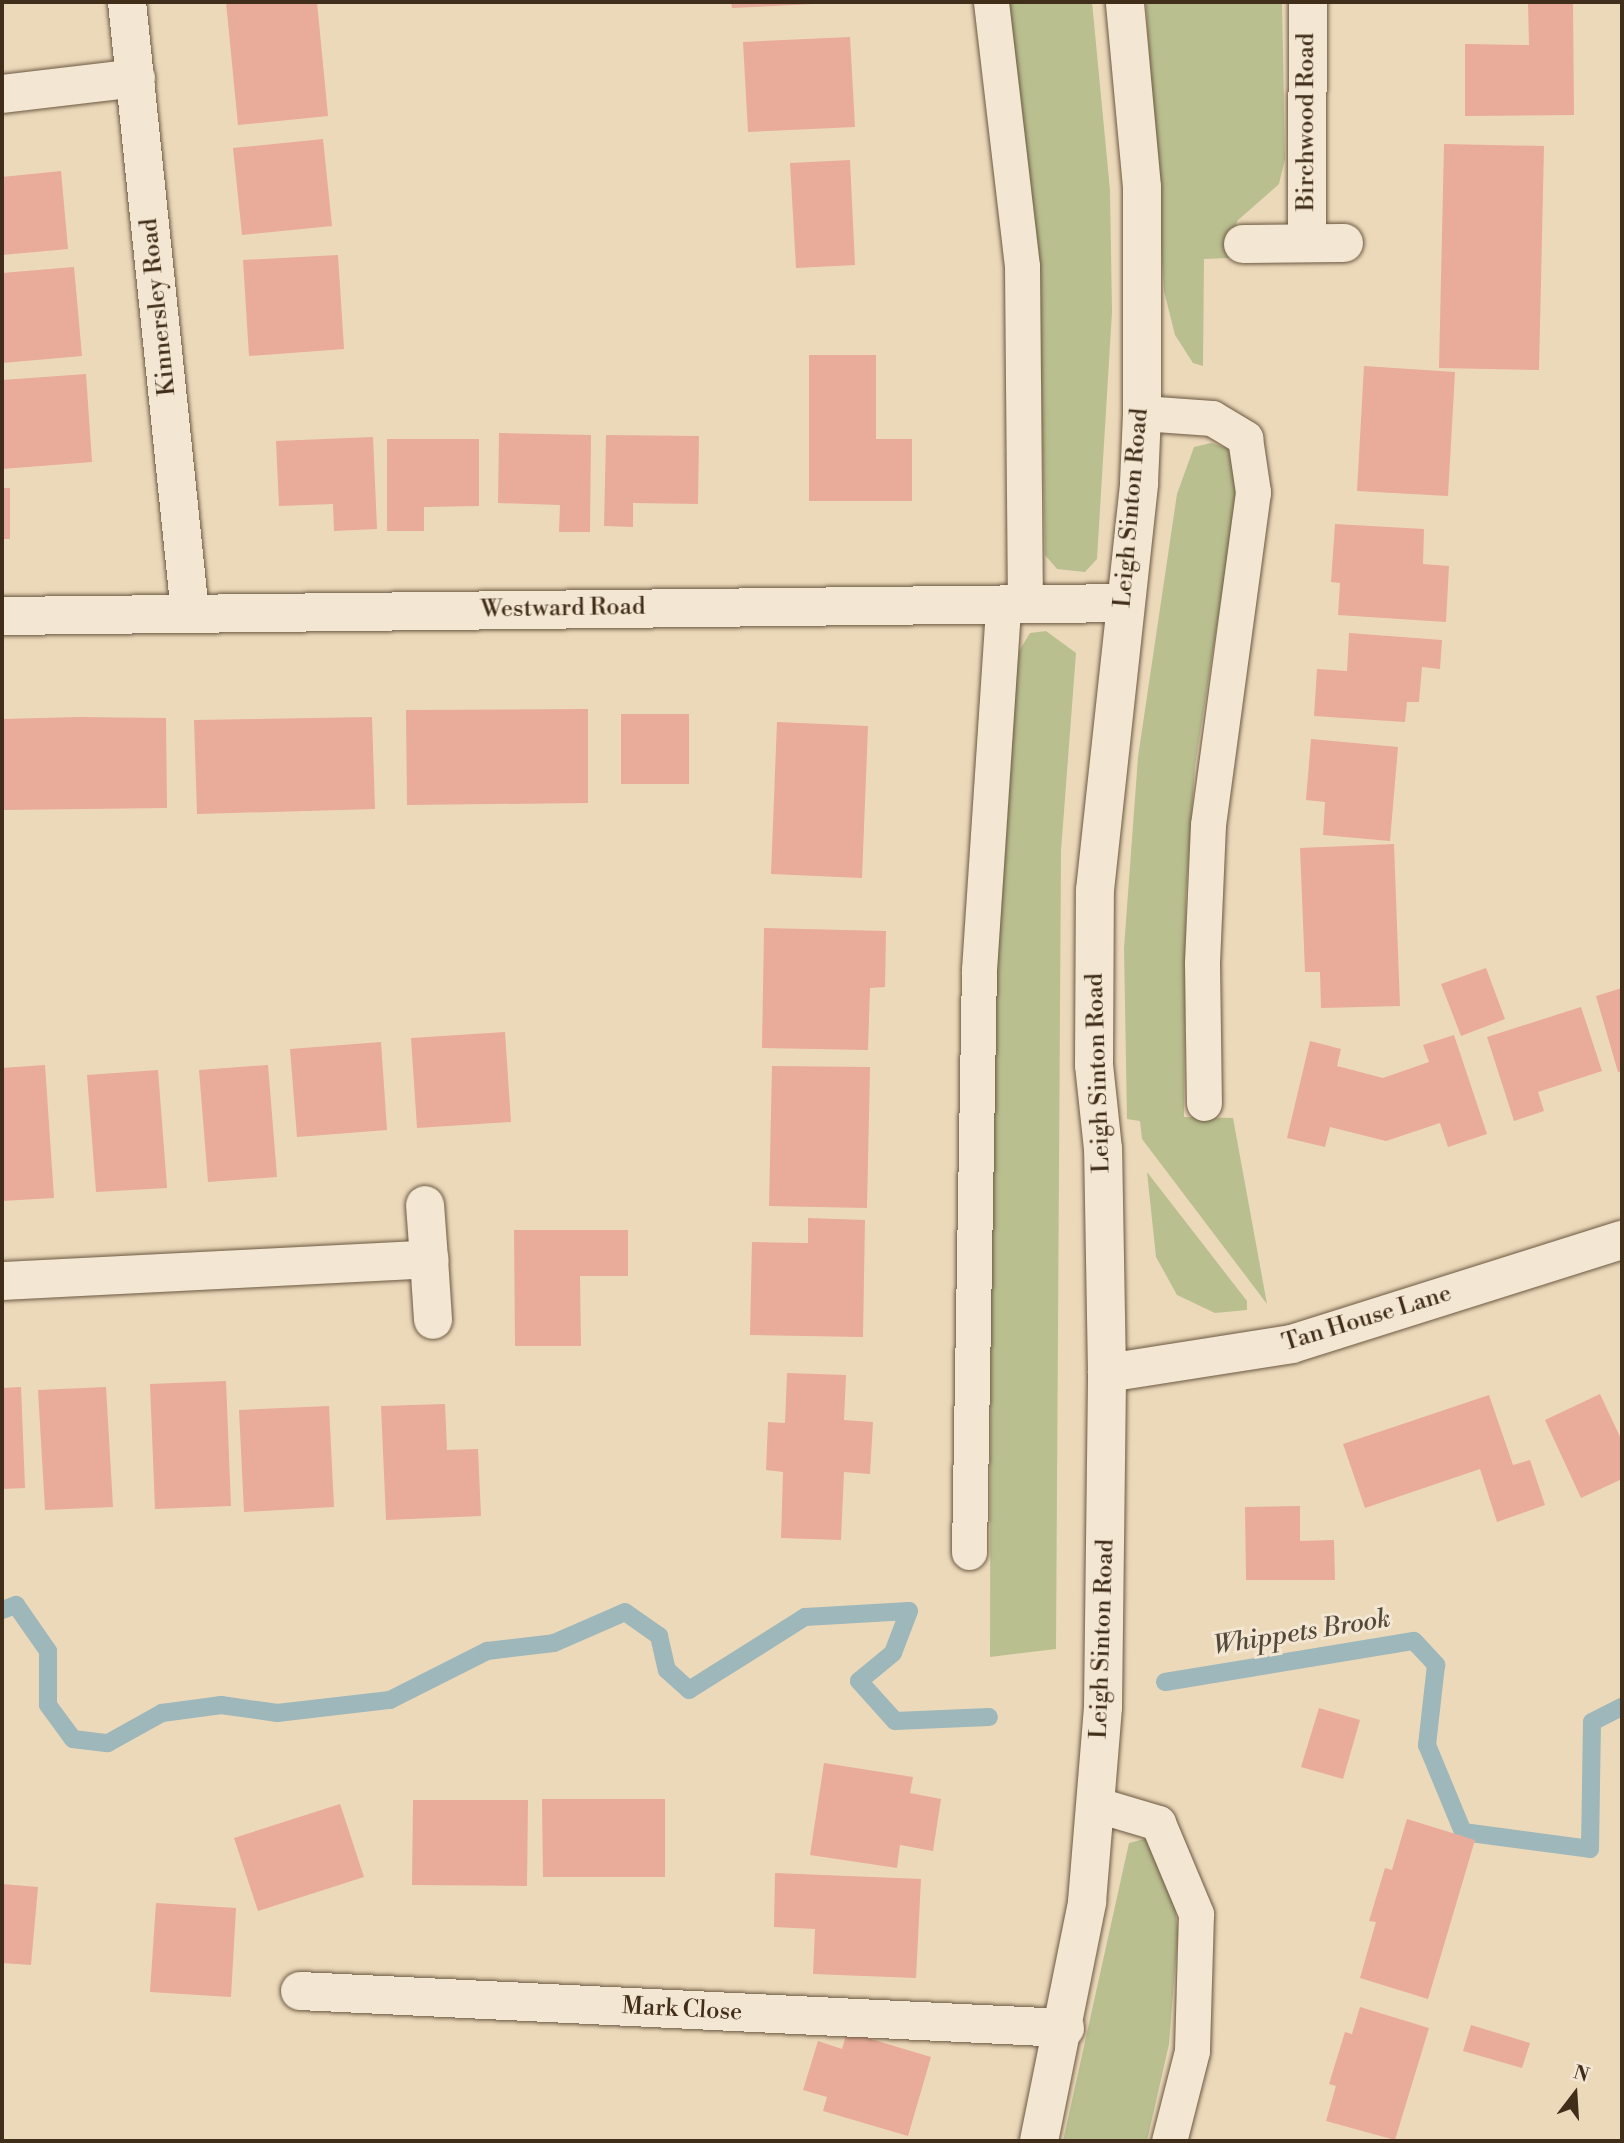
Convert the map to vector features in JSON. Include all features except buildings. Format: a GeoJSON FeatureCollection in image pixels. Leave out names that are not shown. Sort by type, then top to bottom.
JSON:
{"type":"FeatureCollection","features":[{"type":"Feature","properties":{"kind":"street","name":"Kinnersley Road"},"geometry":{"type":"LineString","coordinates":[[127,2],[190,613]]}},
{"type":"Feature","properties":{"kind":"street","name":"Leigh Sinton Road"},"geometry":{"type":"LineString","coordinates":[[1039,2141],[1065,2028],[1098,1805],[1104,1693],[1107,1373],[1103,1149],[1094,1065],[1095,890],[1139,483],[1142,413],[1142,187],[1125,2]]}},
{"type":"Feature","properties":{"kind":"street","name":"Birchwood Road"},"geometry":{"type":"LineString","coordinates":[[1243,244],[1325,243],[1308,2]]}},
{"type":"Feature","properties":{"kind":"street"},"geometry":{"type":"LineString","coordinates":[[2,94],[136,78]]}},
{"type":"Feature","properties":{"kind":"street","name":"Westward Road"},"geometry":{"type":"LineString","coordinates":[[2,616],[1124,603]]}},
{"type":"Feature","properties":{"kind":"street"},"geometry":{"type":"LineString","coordinates":[[425,1205],[433,1320]]}},
{"type":"Feature","properties":{"kind":"street","name":"Tan House Lane"},"geometry":{"type":"LineString","coordinates":[[1107,1373],[1292,1343],[1622,1240]]}},
{"type":"Feature","properties":{"kind":"street"},"geometry":{"type":"LineString","coordinates":[[2,1281],[429,1259]]}},
{"type":"Feature","properties":{"kind":"street","name":"Mark Close"},"geometry":{"type":"LineString","coordinates":[[299,1991],[1065,2028]]}},
{"type":"Feature","properties":{"kind":"lane"},"geometry":{"type":"LineString","coordinates":[[969,1552],[978,984],[1014,603],[1022,266],[991,2]]}},
{"type":"Feature","properties":{"kind":"lane"},"geometry":{"type":"LineString","coordinates":[[1142,413],[1212,418],[1245,438],[1253,492],[1208,825],[1202,963],[1205,1103]]}},
{"type":"Feature","properties":{"kind":"lane"},"geometry":{"type":"LineString","coordinates":[[1098,1805],[1158,1823],[1196,1914],[1192,2051],[1169,2141]]}},
{"type":"Feature","properties":{"kind":"green space"},"geometry":{"type":"Polygon","coordinates":[[[1008,2],[1092,2],[1110,190],[1112,312],[1097,559],[1085,572],[1057,569],[1045,555],[1039,283],[1008,2]]]}},
{"type":"Feature","properties":{"kind":"green space"},"geometry":{"type":"Polygon","coordinates":[[[1146,2],[1282,2],[1285,159],[1279,184],[1237,221],[1230,258],[1204,259],[1203,366],[1193,363],[1175,335],[1164,291],[1146,2]]]}},
{"type":"Feature","properties":{"kind":"green space"},"geometry":{"type":"Polygon","coordinates":[[[1211,443],[1227,448],[1237,469],[1237,496],[1195,766],[1186,894],[1184,1117],[1233,1118],[1267,1304],[1142,1139],[1140,1121],[1127,1119],[1124,948],[1138,757],[1177,494],[1194,447],[1211,443]]]}},
{"type":"Feature","properties":{"kind":"green space"},"geometry":{"type":"Polygon","coordinates":[[[1046,631],[1076,653],[1061,851],[1056,1649],[990,1657],[991,1080],[1007,744],[1019,651],[1030,633],[1046,631]]]}},
{"type":"Feature","properties":{"kind":"green space"},"geometry":{"type":"Polygon","coordinates":[[[1147,1172],[1247,1301],[1247,1310],[1215,1313],[1177,1295],[1156,1257],[1147,1172]]]}},
{"type":"Feature","properties":{"kind":"green space"},"geometry":{"type":"Polygon","coordinates":[[[1145,1839],[1159,1849],[1172,1882],[1178,1932],[1169,2044],[1147,2141],[1063,2141],[1129,1843],[1145,1839]]]}},
{"type":"Feature","properties":{"kind":"waterway","name":"Whippets Brook"},"geometry":{"type":"LineString","coordinates":[[2,1610],[16,1605],[48,1651],[48,1705],[73,1739],[108,1743],[162,1713],[221,1705],[277,1713],[390,1700],[487,1651],[554,1643],[625,1612],[659,1636],[667,1670],[689,1690],[805,1617],[909,1611],[893,1653],[859,1681],[895,1721],[989,1717]]}},
{"type":"Feature","properties":{"kind":"waterway","name":"Whippets Brook"},"geometry":{"type":"LineString","coordinates":[[1165,1682],[1414,1641],[1436,1665],[1427,1745],[1463,1832],[1590,1849],[1592,1722],[1622,1707]]}}]}
